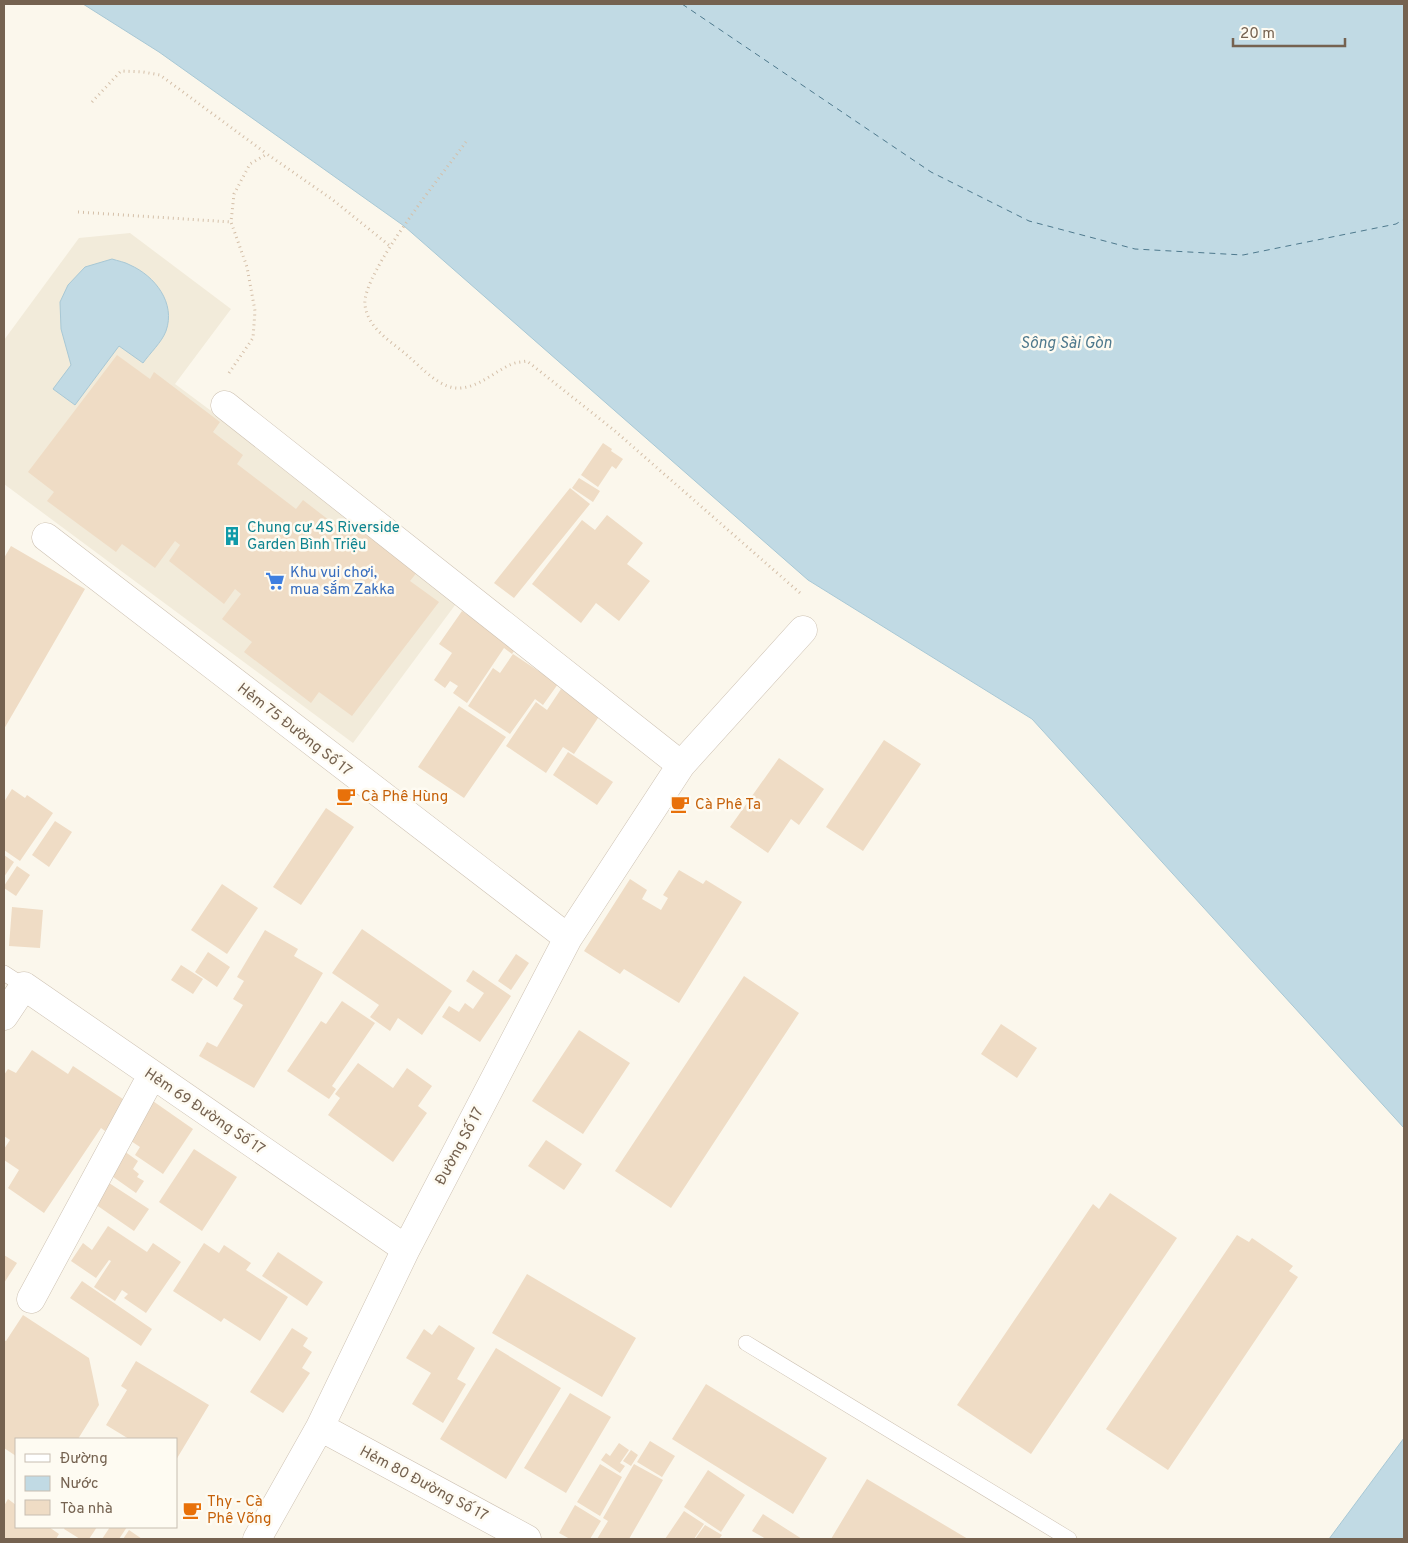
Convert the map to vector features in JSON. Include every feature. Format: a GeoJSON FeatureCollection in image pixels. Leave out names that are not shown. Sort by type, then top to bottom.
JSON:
{"type":"FeatureCollection","features":[{"type":"Feature","properties":{"kind":"street"},"geometry":{"type":"LineString","coordinates":[[224,405],[682,765]]}},
{"type":"Feature","properties":{"kind":"street","name":"Hẻm 75 Đường Số 17"},"geometry":{"type":"LineString","coordinates":[[46,537],[568,938]]}},
{"type":"Feature","properties":{"kind":"street","name":"Đường Số 17"},"geometry":{"type":"LineString","coordinates":[[257,1539],[320,1427],[406,1249],[568,938],[682,765],[803,630]]}},
{"type":"Feature","properties":{"kind":"street"},"geometry":{"type":"LineString","coordinates":[[4,1016],[14,980]]}},
{"type":"Feature","properties":{"kind":"street","name":"Hẻm 69 Đường Số 17"},"geometry":{"type":"LineString","coordinates":[[14,980],[406,1249]]}},
{"type":"Feature","properties":{"kind":"street"},"geometry":{"type":"LineString","coordinates":[[31,1299],[152,1075]]}},
{"type":"Feature","properties":{"kind":"street","name":"Hẻm 80 Đường Số 17"},"geometry":{"type":"LineString","coordinates":[[320,1427],[527,1539]]}},
{"type":"Feature","properties":{"kind":"lane"},"geometry":{"type":"LineString","coordinates":[[746,1343],[1069,1539]]}},
{"type":"Feature","properties":{"kind":"path"},"geometry":{"type":"LineString","coordinates":[[92,102],[121,71],[160,75],[267,154],[327,195],[390,246]]}},
{"type":"Feature","properties":{"kind":"path"},"geometry":{"type":"LineString","coordinates":[[466,142],[390,246],[367,290],[365,305],[372,325],[441,384],[460,388],[484,381],[513,363],[527,361],[615,432],[800,593]]}},
{"type":"Feature","properties":{"kind":"path"},"geometry":{"type":"LineString","coordinates":[[224,405],[219,392],[253,338],[255,312],[247,267],[231,222],[234,194],[250,164],[267,154]]}},
{"type":"Feature","properties":{"kind":"path"},"geometry":{"type":"LineString","coordinates":[[78,212],[231,222]]}},
{"type":"Feature","properties":{"kind":"shaded area","name":"Chung cư 4S Riverside Garden Bình Triệu"},"geometry":{"type":"Polygon","coordinates":[[[130,233],[231,309],[175,384],[461,597],[353,743],[4,484],[4,340],[79,238],[130,233]]]}},
{"type":"Feature","properties":{"kind":"water","name":"Sông Sài Gòn"},"geometry":{"type":"Polygon","coordinates":[[[83,4],[1404,4],[1404,1128],[1032,719],[808,580],[404,226],[159,52],[83,4]]]}},
{"type":"Feature","properties":{"kind":"water"},"geometry":{"type":"Polygon","coordinates":[[[112,259],[126,263],[139,270],[155,283],[166,301],[168,321],[166,331],[143,363],[119,346],[75,405],[53,389],[71,365],[61,329],[60,302],[68,285],[85,267],[112,259]]]}},
{"type":"Feature","properties":{"kind":"water"},"geometry":{"type":"Polygon","coordinates":[[[1404,1438],[1404,1539],[1329,1539],[1404,1438]]]}},
{"type":"Feature","properties":{"kind":"building","name":"Chung cư 4S Riverside Garden Bình Triệu"},"geometry":{"type":"Polygon","coordinates":[[[117,355],[150,379],[154,372],[220,422],[213,432],[243,455],[237,464],[296,509],[303,500],[343,531],[351,521],[418,571],[410,581],[439,602],[352,716],[319,692],[311,703],[244,652],[252,642],[222,619],[241,594],[235,589],[224,604],[169,561],[180,545],[175,541],[155,568],[122,544],[116,552],[47,501],[54,492],[28,472],[117,355]]]}},
{"type":"Feature","properties":{"kind":"building"},"geometry":{"type":"Polygon","coordinates":[[[603,443],[623,459],[616,469],[612,466],[598,487],[581,475],[603,443]]]}},
{"type":"Feature","properties":{"kind":"building"},"geometry":{"type":"Polygon","coordinates":[[[579,478],[600,491],[593,502],[572,488],[579,478]]]}},
{"type":"Feature","properties":{"kind":"building"},"geometry":{"type":"Polygon","coordinates":[[[570,488],[590,504],[514,598],[494,583],[570,488]]]}},
{"type":"Feature","properties":{"kind":"building"},"geometry":{"type":"Polygon","coordinates":[[[607,515],[643,543],[627,564],[650,581],[619,621],[596,603],[581,623],[532,584],[582,520],[595,530],[607,515]]]}},
{"type":"Feature","properties":{"kind":"building"},"geometry":{"type":"Polygon","coordinates":[[[11,546],[85,589],[4,729],[4,558],[11,546]]]}},
{"type":"Feature","properties":{"kind":"building"},"geometry":{"type":"Polygon","coordinates":[[[462,611],[477,621],[524,636],[512,654],[504,648],[467,703],[453,693],[458,686],[450,681],[445,688],[434,680],[452,653],[439,644],[462,611]]]}},
{"type":"Feature","properties":{"kind":"building"},"geometry":{"type":"Polygon","coordinates":[[[513,654],[558,684],[543,705],[535,699],[510,734],[468,706],[493,668],[500,673],[513,654]]]}},
{"type":"Feature","properties":{"kind":"building"},"geometry":{"type":"Polygon","coordinates":[[[561,689],[600,715],[574,754],[563,747],[546,773],[506,746],[536,702],[547,710],[561,689]]]}},
{"type":"Feature","properties":{"kind":"building"},"geometry":{"type":"Polygon","coordinates":[[[459,706],[506,737],[464,798],[418,767],[459,706]]]}},
{"type":"Feature","properties":{"kind":"building"},"geometry":{"type":"Polygon","coordinates":[[[884,740],[921,764],[863,851],[826,827],[884,740]]]}},
{"type":"Feature","properties":{"kind":"building"},"geometry":{"type":"Polygon","coordinates":[[[568,752],[613,782],[597,805],[553,775],[568,752]]]}},
{"type":"Feature","properties":{"kind":"building"},"geometry":{"type":"Polygon","coordinates":[[[779,758],[824,789],[799,825],[791,819],[768,853],[730,827],[779,758]]]}},
{"type":"Feature","properties":{"kind":"building"},"geometry":{"type":"Polygon","coordinates":[[[12,789],[25,798],[27,795],[53,813],[20,861],[4,850],[4,802],[12,789]]]}},
{"type":"Feature","properties":{"kind":"building"},"geometry":{"type":"Polygon","coordinates":[[[326,808],[354,827],[301,905],[273,887],[326,808]]]}},
{"type":"Feature","properties":{"kind":"building"},"geometry":{"type":"Polygon","coordinates":[[[55,821],[72,832],[49,867],[32,855],[55,821]]]}},
{"type":"Feature","properties":{"kind":"building"},"geometry":{"type":"Polygon","coordinates":[[[4,855],[14,862],[4,877],[4,855]]]}},
{"type":"Feature","properties":{"kind":"building"},"geometry":{"type":"Polygon","coordinates":[[[17,866],[30,875],[16,896],[4,888],[4,886],[17,866]]]}},
{"type":"Feature","properties":{"kind":"building"},"geometry":{"type":"Polygon","coordinates":[[[679,870],[703,884],[706,880],[742,902],[679,1003],[624,969],[620,974],[584,951],[630,879],[647,890],[642,899],[661,910],[668,898],[663,895],[679,870]]]}},
{"type":"Feature","properties":{"kind":"building"},"geometry":{"type":"Polygon","coordinates":[[[222,884],[258,908],[227,954],[191,930],[222,884]]]}},
{"type":"Feature","properties":{"kind":"building"},"geometry":{"type":"Polygon","coordinates":[[[12,907],[43,910],[40,948],[9,946],[12,907]]]}},
{"type":"Feature","properties":{"kind":"building"},"geometry":{"type":"Polygon","coordinates":[[[362,929],[452,991],[422,1035],[398,1018],[390,1031],[370,1017],[379,1005],[332,973],[362,929]]]}},
{"type":"Feature","properties":{"kind":"building"},"geometry":{"type":"Polygon","coordinates":[[[265,930],[298,949],[294,956],[323,973],[254,1088],[199,1056],[207,1042],[217,1047],[243,1005],[233,999],[244,981],[237,977],[265,930]]]}},
{"type":"Feature","properties":{"kind":"building"},"geometry":{"type":"Polygon","coordinates":[[[208,952],[230,967],[217,987],[195,972],[208,952]]]}},
{"type":"Feature","properties":{"kind":"building"},"geometry":{"type":"Polygon","coordinates":[[[516,954],[529,963],[511,990],[498,981],[516,954]]]}},
{"type":"Feature","properties":{"kind":"building"},"geometry":{"type":"Polygon","coordinates":[[[181,965],[203,979],[193,994],[171,980],[181,965]]]}},
{"type":"Feature","properties":{"kind":"building"},"geometry":{"type":"Polygon","coordinates":[[[473,970],[511,996],[480,1042],[442,1017],[449,1006],[459,1012],[465,1003],[473,1009],[484,993],[466,981],[473,970]]]}},
{"type":"Feature","properties":{"kind":"building"},"geometry":{"type":"Polygon","coordinates":[[[744,976],[799,1013],[671,1208],[615,1171],[744,976]]]}},
{"type":"Feature","properties":{"kind":"building"},"geometry":{"type":"Polygon","coordinates":[[[342,1001],[375,1023],[332,1086],[336,1089],[329,1099],[287,1071],[321,1021],[326,1024],[342,1001]]]}},
{"type":"Feature","properties":{"kind":"building"},"geometry":{"type":"Polygon","coordinates":[[[1001,1024],[1037,1048],[1017,1078],[981,1054],[1001,1024]]]}},
{"type":"Feature","properties":{"kind":"building"},"geometry":{"type":"Polygon","coordinates":[[[579,1030],[630,1063],[583,1134],[532,1101],[579,1030]]]}},
{"type":"Feature","properties":{"kind":"building"},"geometry":{"type":"Polygon","coordinates":[[[32,1050],[68,1074],[73,1066],[126,1101],[105,1131],[101,1128],[44,1213],[8,1188],[19,1170],[4,1160],[4,1149],[10,1140],[4,1136],[4,1075],[8,1069],[16,1073],[32,1050]]]}},
{"type":"Feature","properties":{"kind":"building"},"geometry":{"type":"Polygon","coordinates":[[[358,1063],[393,1088],[407,1068],[432,1086],[418,1106],[427,1113],[393,1162],[328,1115],[340,1098],[335,1094],[358,1063]]]}},
{"type":"Feature","properties":{"kind":"building"},"geometry":{"type":"Polygon","coordinates":[[[150,1099],[193,1129],[163,1174],[135,1155],[140,1147],[125,1137],[150,1099]]]}},
{"type":"Feature","properties":{"kind":"building"},"geometry":{"type":"Polygon","coordinates":[[[546,1140],[582,1164],[564,1190],[528,1166],[546,1140]]]}},
{"type":"Feature","properties":{"kind":"building"},"geometry":{"type":"Polygon","coordinates":[[[194,1149],[237,1177],[202,1231],[159,1202],[194,1149]]]}},
{"type":"Feature","properties":{"kind":"building"},"geometry":{"type":"Polygon","coordinates":[[[124,1151],[138,1161],[133,1169],[139,1174],[137,1177],[144,1181],[136,1193],[109,1174],[124,1151]]]}},
{"type":"Feature","properties":{"kind":"building"},"geometry":{"type":"Polygon","coordinates":[[[106,1181],[149,1209],[134,1231],[92,1202],[106,1181]]]}},
{"type":"Feature","properties":{"kind":"building"},"geometry":{"type":"Polygon","coordinates":[[[1110,1193],[1177,1238],[1031,1454],[957,1405],[1093,1204],[1099,1209],[1110,1193]]]}},
{"type":"Feature","properties":{"kind":"building"},"geometry":{"type":"Polygon","coordinates":[[[108,1226],[147,1252],[153,1243],[181,1262],[146,1313],[124,1298],[128,1294],[122,1290],[115,1301],[94,1287],[111,1261],[109,1260],[96,1278],[71,1261],[83,1243],[92,1250],[108,1226]]]}},
{"type":"Feature","properties":{"kind":"building"},"geometry":{"type":"Polygon","coordinates":[[[1237,1235],[1249,1242],[1252,1238],[1293,1266],[1289,1271],[1298,1277],[1168,1470],[1106,1429],[1237,1235]]]}},
{"type":"Feature","properties":{"kind":"building"},"geometry":{"type":"Polygon","coordinates":[[[204,1243],[219,1253],[224,1245],[251,1263],[246,1270],[288,1297],[260,1341],[224,1318],[221,1322],[173,1291],[204,1243]]]}},
{"type":"Feature","properties":{"kind":"building"},"geometry":{"type":"Polygon","coordinates":[[[278,1252],[323,1282],[307,1306],[262,1276],[278,1252]]]}},
{"type":"Feature","properties":{"kind":"building"},"geometry":{"type":"Polygon","coordinates":[[[4,1255],[17,1263],[4,1283],[4,1255]]]}},
{"type":"Feature","properties":{"kind":"building"},"geometry":{"type":"Polygon","coordinates":[[[527,1274],[636,1338],[602,1397],[492,1333],[527,1274]]]}},
{"type":"Feature","properties":{"kind":"building"},"geometry":{"type":"Polygon","coordinates":[[[82,1281],[152,1329],[141,1346],[70,1298],[82,1281]]]}},
{"type":"Feature","properties":{"kind":"building"},"geometry":{"type":"Polygon","coordinates":[[[23,1315],[89,1358],[99,1405],[79,1438],[15,1438],[15,1455],[4,1448],[4,1340],[6,1341],[23,1315]]]}},
{"type":"Feature","properties":{"kind":"building"},"geometry":{"type":"Polygon","coordinates":[[[439,1325],[475,1348],[457,1379],[466,1384],[443,1423],[412,1404],[431,1373],[406,1358],[424,1329],[432,1335],[439,1325]]]}},
{"type":"Feature","properties":{"kind":"building"},"geometry":{"type":"Polygon","coordinates":[[[292,1328],[308,1338],[303,1346],[312,1352],[302,1368],[310,1373],[283,1413],[250,1392],[292,1328]]]}},
{"type":"Feature","properties":{"kind":"building"},"geometry":{"type":"Polygon","coordinates":[[[496,1348],[561,1388],[506,1479],[440,1439],[496,1348]]]}},
{"type":"Feature","properties":{"kind":"building"},"geometry":{"type":"Polygon","coordinates":[[[136,1361],[209,1405],[178,1457],[178,1438],[127,1438],[106,1425],[127,1390],[121,1386],[136,1361]]]}},
{"type":"Feature","properties":{"kind":"building"},"geometry":{"type":"Polygon","coordinates":[[[706,1384],[827,1458],[793,1514],[672,1439],[706,1384]]]}},
{"type":"Feature","properties":{"kind":"building"},"geometry":{"type":"Polygon","coordinates":[[[570,1393],[611,1417],[566,1493],[524,1468],[570,1393]]]}},
{"type":"Feature","properties":{"kind":"building"},"geometry":{"type":"Polygon","coordinates":[[[650,1441],[675,1456],[662,1477],[637,1462],[650,1441]]]}},
{"type":"Feature","properties":{"kind":"building"},"geometry":{"type":"Polygon","coordinates":[[[619,1443],[629,1450],[620,1463],[625,1466],[620,1473],[601,1460],[606,1453],[610,1456],[619,1443]]]}},
{"type":"Feature","properties":{"kind":"building"},"geometry":{"type":"Polygon","coordinates":[[[631,1450],[638,1455],[631,1466],[623,1461],[631,1450]]]}},
{"type":"Feature","properties":{"kind":"building"},"geometry":{"type":"Polygon","coordinates":[[[600,1464],[622,1477],[600,1516],[577,1502],[600,1464]]]}},
{"type":"Feature","properties":{"kind":"building"},"geometry":{"type":"Polygon","coordinates":[[[634,1464],[663,1480],[629,1539],[597,1539],[608,1521],[603,1518],[634,1464]]]}},
{"type":"Feature","properties":{"kind":"building"},"geometry":{"type":"Polygon","coordinates":[[[708,1470],[745,1495],[721,1532],[684,1507],[708,1470]]]}},
{"type":"Feature","properties":{"kind":"building"},"geometry":{"type":"Polygon","coordinates":[[[867,1479],[968,1539],[831,1539],[867,1479]]]}},
{"type":"Feature","properties":{"kind":"building"},"geometry":{"type":"Polygon","coordinates":[[[8,1499],[15,1504],[15,1528],[50,1528],[59,1534],[56,1539],[4,1539],[4,1506],[8,1499]]]}},
{"type":"Feature","properties":{"kind":"building"},"geometry":{"type":"Polygon","coordinates":[[[575,1505],[601,1521],[590,1539],[570,1539],[559,1533],[575,1505]]]}},
{"type":"Feature","properties":{"kind":"building"},"geometry":{"type":"Polygon","coordinates":[[[684,1511],[704,1524],[694,1539],[665,1539],[684,1511]]]}},
{"type":"Feature","properties":{"kind":"building"},"geometry":{"type":"Polygon","coordinates":[[[763,1514],[802,1539],[766,1539],[752,1531],[763,1514]]]}},
{"type":"Feature","properties":{"kind":"building"},"geometry":{"type":"Polygon","coordinates":[[[705,1525],[722,1535],[719,1539],[695,1539],[705,1525]]]}},
{"type":"Feature","properties":{"kind":"building"},"geometry":{"type":"Polygon","coordinates":[[[96,1528],[89,1539],[80,1539],[64,1529],[96,1528]]]}},
{"type":"Feature","properties":{"kind":"building"},"geometry":{"type":"Polygon","coordinates":[[[109,1528],[126,1528],[119,1539],[102,1539],[109,1528]]]}},
{"type":"Feature","properties":{"kind":"building"},"geometry":{"type":"Polygon","coordinates":[[[129,1530],[142,1539],[123,1539],[129,1530]]]}},
{"type":"Feature","properties":{"kind":"ferry route"},"geometry":{"type":"LineString","coordinates":[[682,4],[931,172],[1029,221],[1135,249],[1243,255],[1396,224],[1404,219]]}},
{"type":"Feature","properties":{"kind":"place","name":"Chung cư 4S Riverside Garden Bình Triệu"},"geometry":{"type":"Point","coordinates":[232,536]}},
{"type":"Feature","properties":{"kind":"place","name":"Khu vui chơi, mua sắm Zakka"},"geometry":{"type":"Point","coordinates":[275,581]}},
{"type":"Feature","properties":{"kind":"place","name":"Cà Phê Hùng"},"geometry":{"type":"Point","coordinates":[346,796]}},
{"type":"Feature","properties":{"kind":"place","name":"Cà Phê Ta"},"geometry":{"type":"Point","coordinates":[680,804]}},
{"type":"Feature","properties":{"kind":"place","name":"Thy - Cà Phê Võng"},"geometry":{"type":"Point","coordinates":[192,1510]}}]}
